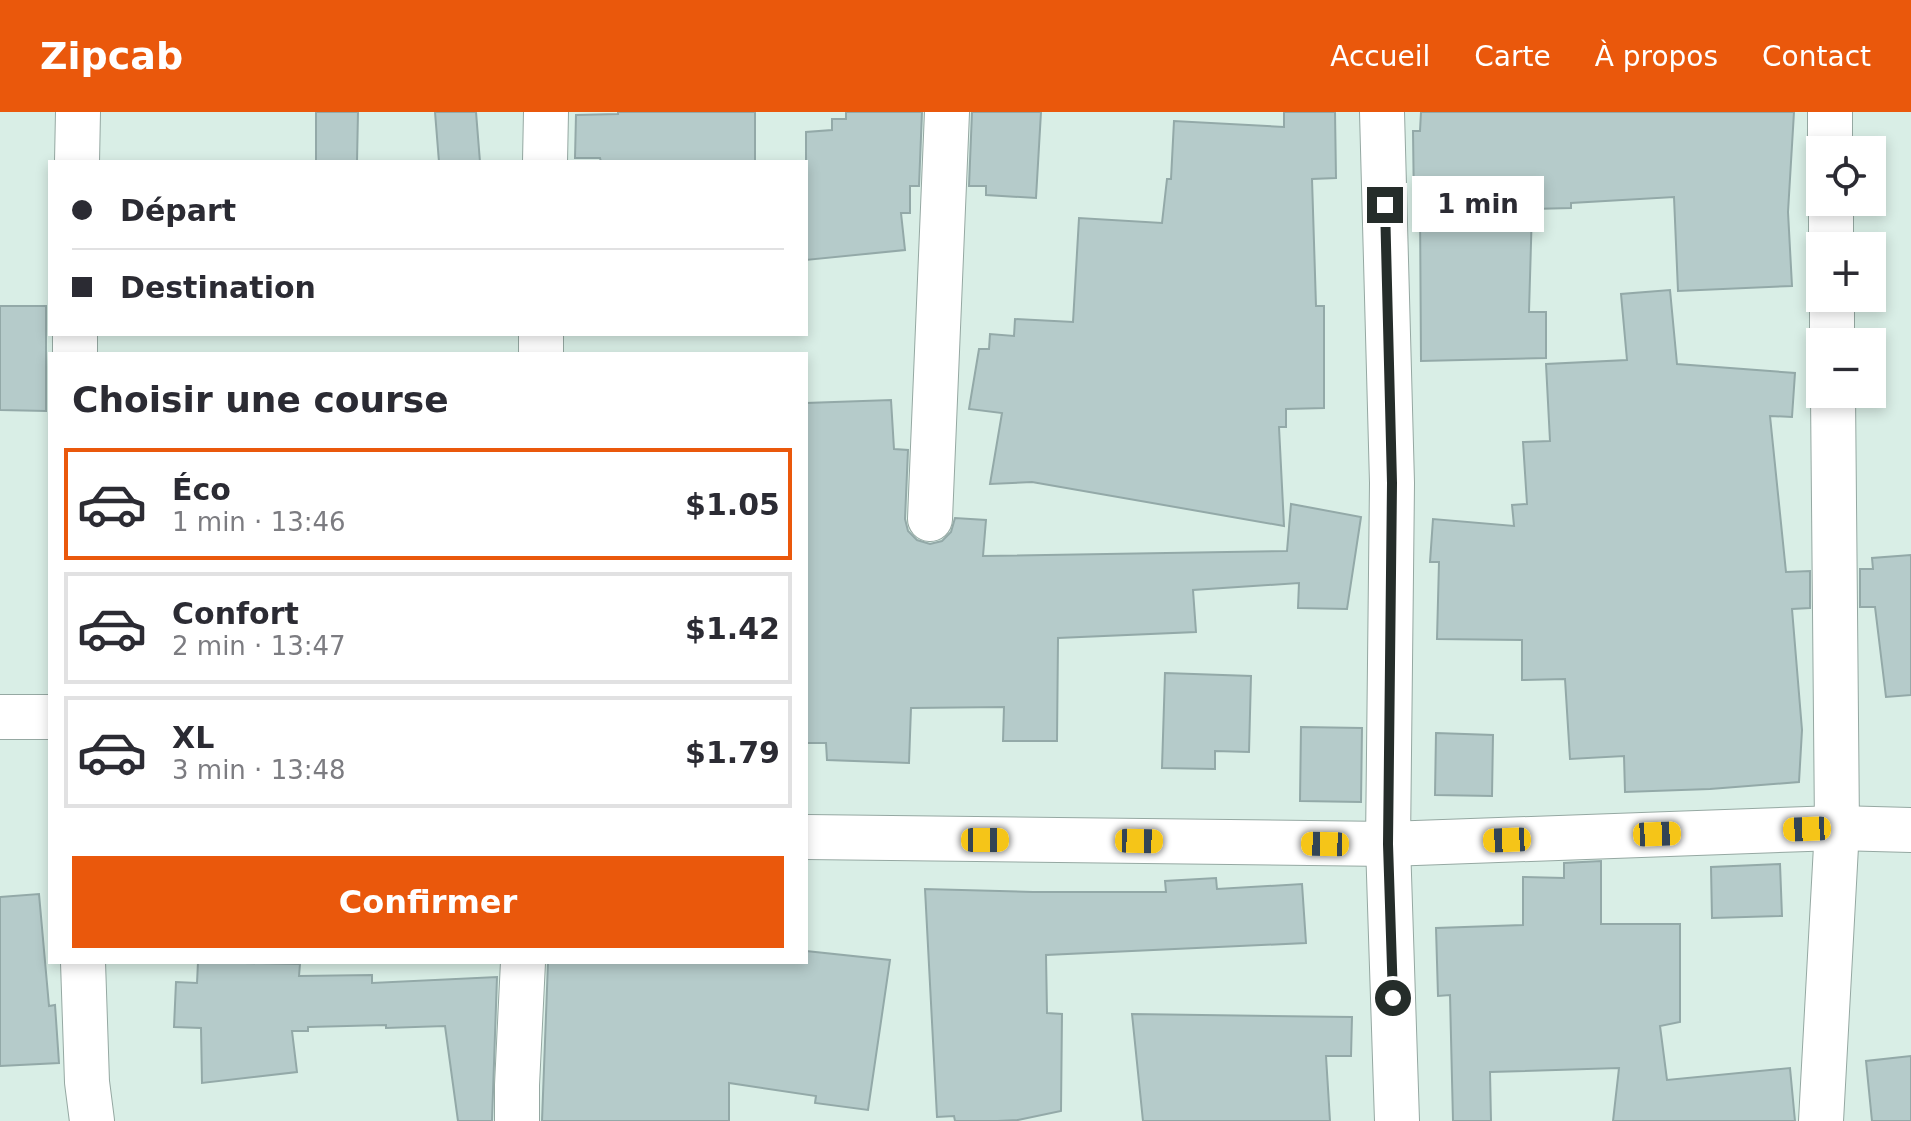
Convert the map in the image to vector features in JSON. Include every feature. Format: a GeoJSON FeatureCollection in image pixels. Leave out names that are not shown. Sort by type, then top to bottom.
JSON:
{"type":"FeatureCollection","features":[{"type":"Feature","properties":{"kind":"street"},"geometry":{"type":"LineString","coordinates":[[77,160],[78,112]]}},
{"type":"Feature","properties":{"kind":"street"},"geometry":{"type":"LineString","coordinates":[[545,160],[546,112]]}},
{"type":"Feature","properties":{"kind":"street"},"geometry":{"type":"LineString","coordinates":[[930,519],[947,112]]}},
{"type":"Feature","properties":{"kind":"street"},"geometry":{"type":"LineString","coordinates":[[1382,112],[1392,483],[1388,844],[1397,1121]]}},
{"type":"Feature","properties":{"kind":"street"},"geometry":{"type":"LineString","coordinates":[[1830,112],[1830,136]]}},
{"type":"Feature","properties":{"kind":"street"},"geometry":{"type":"LineString","coordinates":[[1821,1121],[1837,828],[1833,408]]}},
{"type":"Feature","properties":{"kind":"street"},"geometry":{"type":"LineString","coordinates":[[0,717],[48,717]]}},
{"type":"Feature","properties":{"kind":"street"},"geometry":{"type":"LineString","coordinates":[[808,837],[1388,844],[1837,828],[1911,830]]}},
{"type":"Feature","properties":{"kind":"street"},"geometry":{"type":"LineString","coordinates":[[83,964],[87,1082],[92,1121]]}},
{"type":"Feature","properties":{"kind":"street"},"geometry":{"type":"LineString","coordinates":[[517,1121],[523,964]]}},
{"type":"Feature","properties":{"kind":"building"},"geometry":{"type":"Polygon","coordinates":[[[316,112],[358,112],[357,160],[316,160],[316,112]]]}},
{"type":"Feature","properties":{"kind":"building"},"geometry":{"type":"Polygon","coordinates":[[[435,112],[476,112],[480,160],[439,160],[435,112]]]}},
{"type":"Feature","properties":{"kind":"building"},"geometry":{"type":"Polygon","coordinates":[[[755,112],[755,160],[575,158],[576,115],[755,112]]]}},
{"type":"Feature","properties":{"kind":"building"},"geometry":{"type":"Polygon","coordinates":[[[846,112],[922,112],[919,186],[910,186],[910,213],[901,213],[905,250],[808,260],[806,132],[832,130],[832,119],[846,119],[846,112]]]}},
{"type":"Feature","properties":{"kind":"building"},"geometry":{"type":"Polygon","coordinates":[[[972,112],[1041,112],[1036,198],[986,195],[986,186],[969,186],[972,112]]]}},
{"type":"Feature","properties":{"kind":"building"},"geometry":{"type":"Polygon","coordinates":[[[1284,112],[1335,112],[1336,178],[1312,179],[1316,306],[1324,306],[1324,408],[1286,409],[1286,427],[1279,427],[1284,526],[1032,482],[990,484],[1002,413],[969,409],[979,349],[989,349],[990,334],[1014,336],[1015,319],[1073,322],[1079,218],[1162,223],[1167,179],[1171,179],[1174,121],[1284,127],[1284,112]]]}},
{"type":"Feature","properties":{"kind":"building"},"geometry":{"type":"Polygon","coordinates":[[[1421,112],[1794,112],[1788,212],[1792,286],[1678,291],[1674,197],[1571,203],[1571,208],[1532,209],[1529,312],[1546,312],[1546,358],[1421,361],[1420,208],[1414,208],[1413,131],[1420,131],[1421,112]]]}},
{"type":"Feature","properties":{"kind":"building"},"geometry":{"type":"Polygon","coordinates":[[[1670,290],[1677,364],[1795,373],[1792,417],[1770,416],[1786,572],[1810,571],[1810,608],[1792,609],[1802,730],[1799,782],[1625,792],[1624,756],[1570,759],[1565,679],[1522,680],[1522,640],[1437,639],[1439,562],[1430,562],[1433,519],[1514,526],[1512,505],[1527,504],[1523,442],[1550,441],[1546,364],[1627,360],[1621,294],[1670,290]]]}},
{"type":"Feature","properties":{"kind":"building"},"geometry":{"type":"Polygon","coordinates":[[[0,306],[46,306],[46,411],[0,410],[0,306]]]}},
{"type":"Feature","properties":{"kind":"building"},"geometry":{"type":"Polygon","coordinates":[[[891,400],[894,449],[908,450],[905,519],[908,531],[917,540],[930,544],[942,541],[951,532],[955,518],[986,520],[983,556],[1287,551],[1291,504],[1361,517],[1347,609],[1298,608],[1299,583],[1193,590],[1196,632],[1058,638],[1057,741],[1003,741],[1004,707],[911,708],[909,763],[827,760],[826,743],[808,743],[808,403],[891,400]]]}},
{"type":"Feature","properties":{"kind":"building"},"geometry":{"type":"Polygon","coordinates":[[[1911,555],[1911,695],[1886,697],[1875,607],[1860,607],[1860,569],[1873,569],[1872,558],[1911,555]]]}},
{"type":"Feature","properties":{"kind":"building"},"geometry":{"type":"Polygon","coordinates":[[[1165,673],[1251,676],[1249,752],[1215,751],[1215,769],[1162,768],[1165,673]]]}},
{"type":"Feature","properties":{"kind":"building"},"geometry":{"type":"Polygon","coordinates":[[[1301,727],[1362,728],[1361,802],[1300,801],[1301,727]]]}},
{"type":"Feature","properties":{"kind":"building"},"geometry":{"type":"Polygon","coordinates":[[[1436,733],[1493,735],[1492,796],[1435,795],[1436,733]]]}},
{"type":"Feature","properties":{"kind":"building"},"geometry":{"type":"Polygon","coordinates":[[[1601,861],[1601,924],[1680,924],[1680,1022],[1660,1026],[1667,1080],[1790,1068],[1795,1121],[1613,1121],[1619,1068],[1490,1072],[1491,1121],[1453,1121],[1450,995],[1438,996],[1436,928],[1523,925],[1523,877],[1564,878],[1564,863],[1601,861]]]}},
{"type":"Feature","properties":{"kind":"building"},"geometry":{"type":"Polygon","coordinates":[[[1780,864],[1782,916],[1712,918],[1711,867],[1780,864]]]}},
{"type":"Feature","properties":{"kind":"building"},"geometry":{"type":"Polygon","coordinates":[[[1216,878],[1217,889],[1302,884],[1306,943],[1046,955],[1047,1013],[1062,1014],[1061,1111],[1018,1120],[955,1121],[954,1116],[937,1117],[925,889],[1166,892],[1165,881],[1216,878]]]}},
{"type":"Feature","properties":{"kind":"building"},"geometry":{"type":"Polygon","coordinates":[[[39,894],[49,1006],[55,1005],[59,1063],[0,1066],[0,897],[39,894]]]}},
{"type":"Feature","properties":{"kind":"building"},"geometry":{"type":"Polygon","coordinates":[[[808,951],[890,960],[868,1110],[815,1103],[816,1096],[729,1083],[729,1121],[542,1121],[548,964],[808,964],[808,951]]]}},
{"type":"Feature","properties":{"kind":"building"},"geometry":{"type":"Polygon","coordinates":[[[198,964],[300,964],[299,976],[372,975],[372,983],[497,977],[492,1121],[458,1121],[445,1026],[308,1027],[308,1031],[292,1031],[297,1072],[202,1083],[201,1028],[174,1027],[176,982],[197,983],[198,964]]]}},
{"type":"Feature","properties":{"kind":"building"},"geometry":{"type":"Polygon","coordinates":[[[1132,1014],[1352,1017],[1351,1056],[1326,1056],[1330,1121],[1143,1121],[1132,1014]]]}},
{"type":"Feature","properties":{"kind":"building"},"geometry":{"type":"Polygon","coordinates":[[[1911,1056],[1911,1121],[1872,1121],[1866,1061],[1911,1056]]]}},
{"type":"Feature","properties":{"kind":"route"},"geometry":{"type":"LineString","coordinates":[[1385,205],[1392,483],[1388,844],[1393,998]]}}]}
